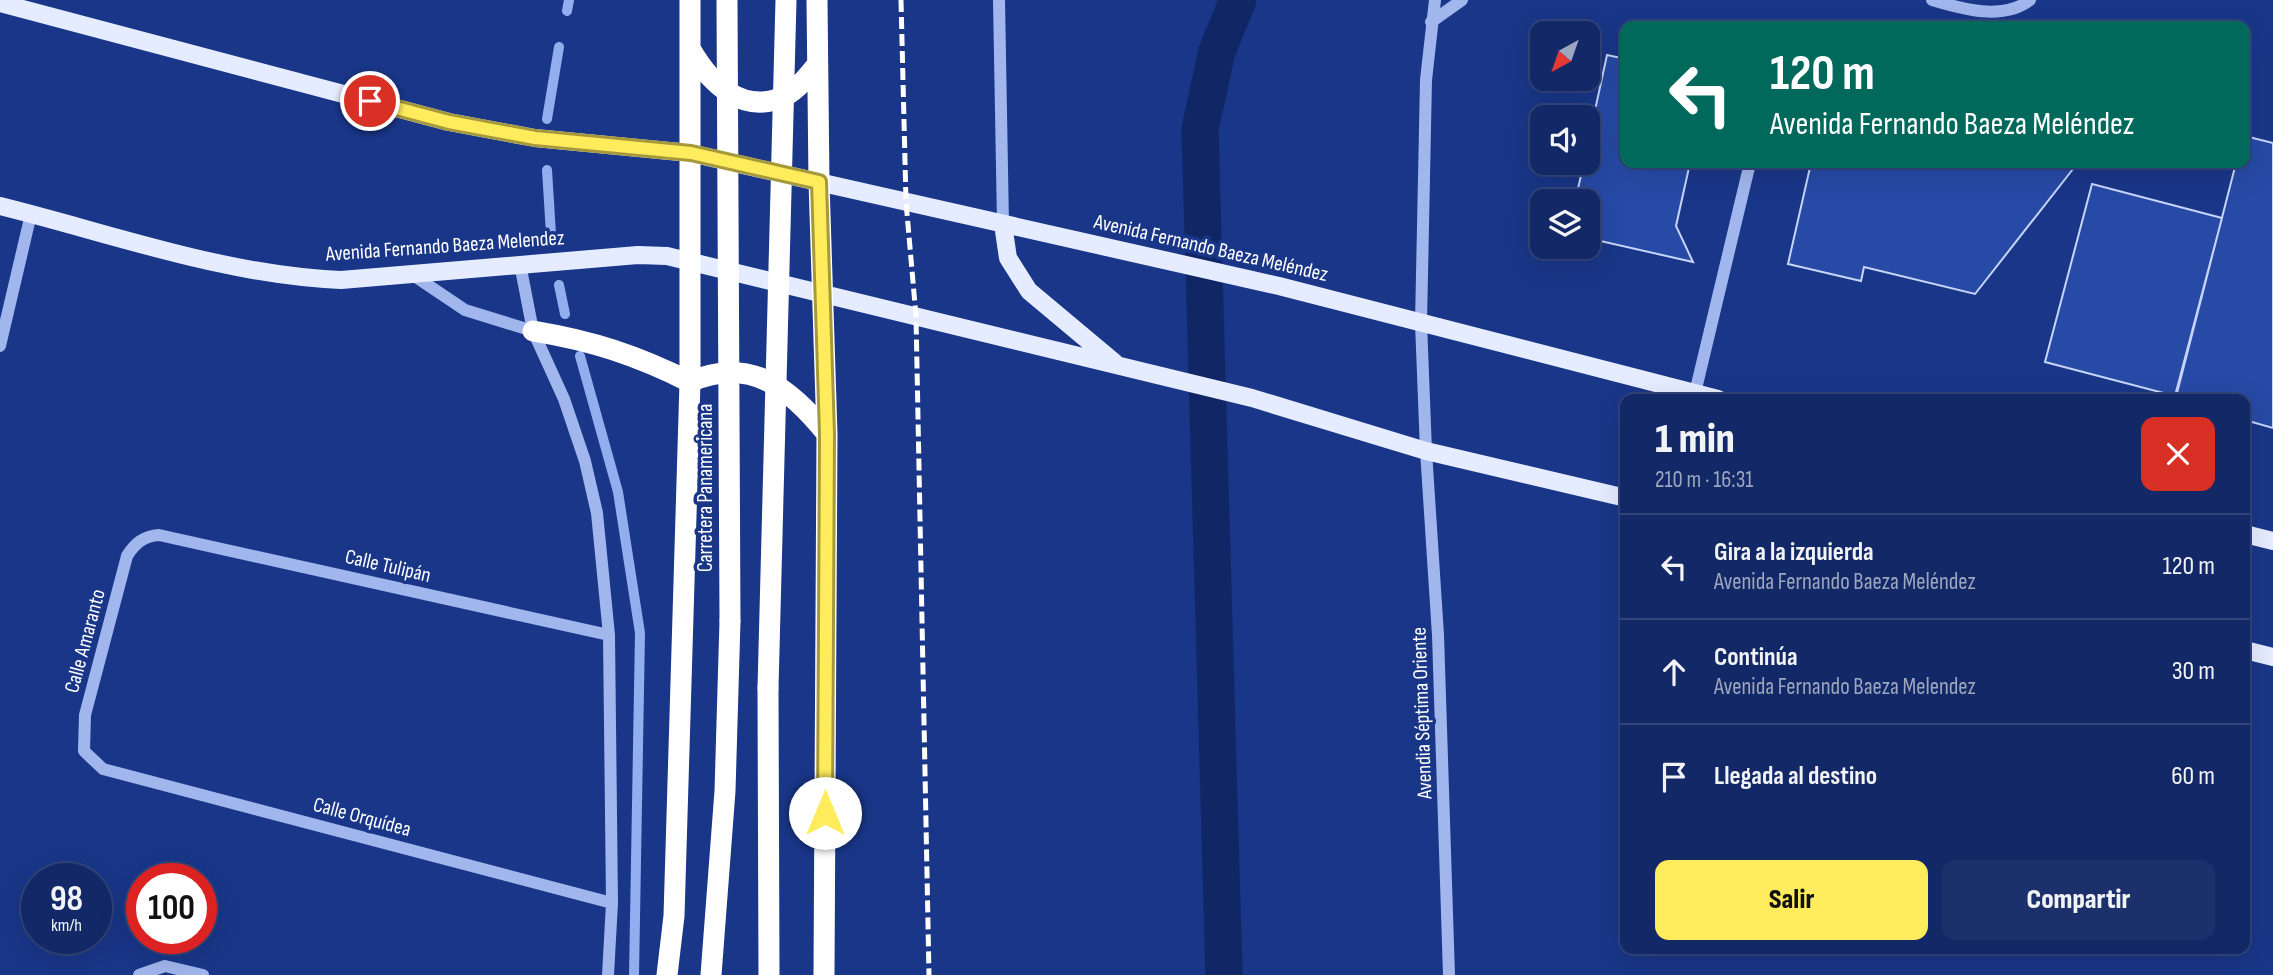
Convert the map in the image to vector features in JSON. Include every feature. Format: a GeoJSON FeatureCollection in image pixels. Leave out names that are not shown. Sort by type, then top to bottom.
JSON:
{"type":"FeatureCollection","features":[{"type":"Feature","properties":{"kind":"highway"},"geometry":{"type":"LineString","coordinates":[[667,975],[674,916],[690,382],[690,0]]}},
{"type":"Feature","properties":{"kind":"highway","name":"Carretera Panamericana"},"geometry":{"type":"LineString","coordinates":[[711,975],[725,791],[730,621],[727,0]]}},
{"type":"Feature","properties":{"kind":"highway"},"geometry":{"type":"LineString","coordinates":[[769,975],[768,688],[786,0]]}},
{"type":"Feature","properties":{"kind":"highway"},"geometry":{"type":"LineString","coordinates":[[817,0],[819,182],[827,434],[824,975]]}},
{"type":"Feature","properties":{"kind":"highway"},"geometry":{"type":"LineString","coordinates":[[690,48],[706,76],[724,90],[744,99],[768,101],[786,95],[817,65]]}},
{"type":"Feature","properties":{"kind":"highway"},"geometry":{"type":"LineString","coordinates":[[533,331],[611,347],[690,382]]}},
{"type":"Feature","properties":{"kind":"highway"},"geometry":{"type":"LineString","coordinates":[[690,382],[708,374],[733,371],[756,377],[793,395],[827,434]]}},
{"type":"Feature","properties":{"kind":"main road"},"geometry":{"type":"LineString","coordinates":[[0,3],[449,122],[535,138],[691,153]]}},
{"type":"Feature","properties":{"kind":"main road","name":"Avenida Fernando Baeza Meléndez"},"geometry":{"type":"LineString","coordinates":[[691,153],[1279,286],[1699,394]]}},
{"type":"Feature","properties":{"kind":"main road","name":"Avenida Fernando Baeza Melendez"},"geometry":{"type":"LineString","coordinates":[[0,206],[245,270],[341,280],[638,255],[692,261]]}},
{"type":"Feature","properties":{"kind":"main road"},"geometry":{"type":"LineString","coordinates":[[1003,224],[1008,258],[1029,291],[1118,365]]}},
{"type":"Feature","properties":{"kind":"main road"},"geometry":{"type":"LineString","coordinates":[[692,261],[1252,398],[1426,451],[1620,497]]}},
{"type":"Feature","properties":{"kind":"main road"},"geometry":{"type":"LineString","coordinates":[[2250,535],[2273,541]]}},
{"type":"Feature","properties":{"kind":"main road"},"geometry":{"type":"LineString","coordinates":[[2250,651],[2273,657]]}},
{"type":"Feature","properties":{"kind":"street"},"geometry":{"type":"LineString","coordinates":[[999,0],[1003,224]]}},
{"type":"Feature","properties":{"kind":"street","name":"Avendia Séptima Oriente"},"geometry":{"type":"LineString","coordinates":[[1435,0],[1431,22],[1421,323],[1438,635],[1448,975]]}},
{"type":"Feature","properties":{"kind":"street"},"geometry":{"type":"LineString","coordinates":[[1431,22],[1462,0]]}},
{"type":"Feature","properties":{"kind":"street"},"geometry":{"type":"LineString","coordinates":[[1932,0],[1978,11],[2006,11],[2030,0]]}},
{"type":"Feature","properties":{"kind":"street"},"geometry":{"type":"LineString","coordinates":[[1695,393],[1749,168]]}},
{"type":"Feature","properties":{"kind":"street"},"geometry":{"type":"LineString","coordinates":[[0,345],[31,214]]}},
{"type":"Feature","properties":{"kind":"street"},"geometry":{"type":"LineString","coordinates":[[520,264],[533,331],[564,399],[585,461],[597,513],[609,635],[612,903],[608,975]]}},
{"type":"Feature","properties":{"kind":"street"},"geometry":{"type":"LineString","coordinates":[[410,273],[465,310],[533,331]]}},
{"type":"Feature","properties":{"kind":"street","name":"Calle Tulipán"},"geometry":{"type":"LineString","coordinates":[[159,535],[609,635]]}},
{"type":"Feature","properties":{"kind":"street","name":"Calle Amaranto"},"geometry":{"type":"LineString","coordinates":[[103,769],[84,751],[85,715],[127,556],[140,541],[159,535]]}},
{"type":"Feature","properties":{"kind":"street","name":"Calle Orquídea"},"geometry":{"type":"LineString","coordinates":[[103,769],[612,903]]}},
{"type":"Feature","properties":{"kind":"street"},"geometry":{"type":"LineString","coordinates":[[139,975],[165,966],[203,975]]}},
{"type":"Feature","properties":{"kind":"building"},"geometry":{"type":"Polygon","coordinates":[[[1607,55],[1620,58],[1620,168],[1689,168],[1676,226],[1693,262],[1600,241],[1600,189],[1578,189],[1581,175],[1600,175],[1600,105],[1596,105],[1607,55]]]}},
{"type":"Feature","properties":{"kind":"building"},"geometry":{"type":"Polygon","coordinates":[[[2250,137],[2273,143],[2273,428],[2250,421],[2250,394],[2177,393],[2235,168],[2250,168],[2250,137]]]}},
{"type":"Feature","properties":{"kind":"building"},"geometry":{"type":"Polygon","coordinates":[[[1810,168],[2073,169],[1975,294],[1864,267],[1861,281],[1788,264],[1810,168]]]}},
{"type":"Feature","properties":{"kind":"building"},"geometry":{"type":"Polygon","coordinates":[[[2092,184],[2222,218],[2176,394],[2045,362],[2092,184]]]}},
{"type":"Feature","properties":{"kind":"waterway"},"geometry":{"type":"LineString","coordinates":[[567,11],[569,0]]}},
{"type":"Feature","properties":{"kind":"waterway"},"geometry":{"type":"LineString","coordinates":[[1224,975],[1200,129],[1217,51],[1238,0]]}},
{"type":"Feature","properties":{"kind":"waterway"},"geometry":{"type":"LineString","coordinates":[[547,119],[559,47]]}},
{"type":"Feature","properties":{"kind":"waterway"},"geometry":{"type":"LineString","coordinates":[[547,170],[551,234]]}},
{"type":"Feature","properties":{"kind":"waterway"},"geometry":{"type":"LineString","coordinates":[[559,285],[565,314]]}},
{"type":"Feature","properties":{"kind":"waterway"},"geometry":{"type":"LineString","coordinates":[[580,356],[618,492],[640,633],[634,975]]}},
{"type":"Feature","properties":{"kind":"railway"},"geometry":{"type":"LineString","coordinates":[[901,0],[906,202],[916,316],[929,975]]}},
{"type":"Feature","properties":{"kind":"route"},"geometry":{"type":"LineString","coordinates":[[370,101],[449,122],[535,138],[691,153],[819,182],[827,434],[825,813]]}}]}
